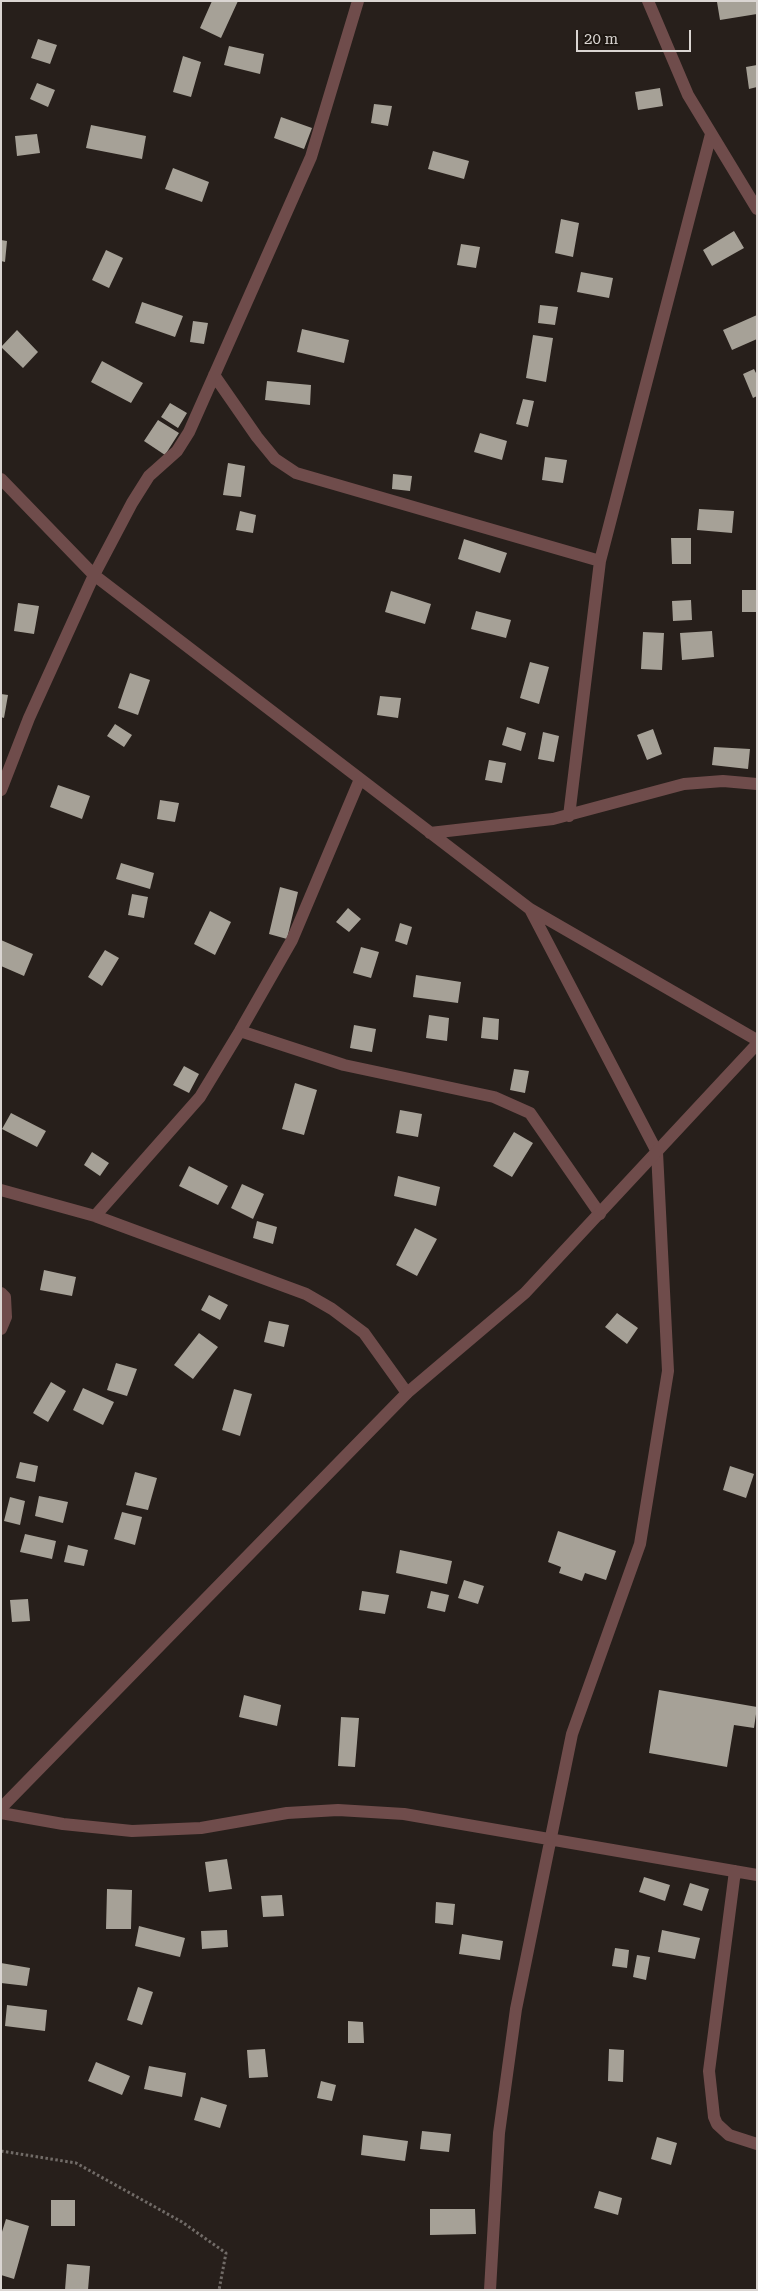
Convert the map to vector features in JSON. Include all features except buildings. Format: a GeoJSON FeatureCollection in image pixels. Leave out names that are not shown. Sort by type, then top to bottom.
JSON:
{"type":"FeatureCollection","features":[{"type":"Feature","properties":{"kind":"street"},"geometry":{"type":"LineString","coordinates":[[1,790],[29,718],[94,575],[132,503],[150,476],[177,451],[189,432],[311,157],[358,1]]}},
{"type":"Feature","properties":{"kind":"street"},"geometry":{"type":"LineString","coordinates":[[648,1],[688,95],[757,209]]}},
{"type":"Feature","properties":{"kind":"street"},"geometry":{"type":"LineString","coordinates":[[569,816],[600,561],[710,134]]}},
{"type":"Feature","properties":{"kind":"street"},"geometry":{"type":"LineString","coordinates":[[214,375],[257,437],[275,459],[296,473],[600,561]]}},
{"type":"Feature","properties":{"kind":"street"},"geometry":{"type":"LineString","coordinates":[[1,479],[94,575],[530,909],[757,1042],[525,1293],[407,1393],[1,1808]]}},
{"type":"Feature","properties":{"kind":"street"},"geometry":{"type":"LineString","coordinates":[[95,1216],[200,1096],[240,1031],[292,940],[360,779]]}},
{"type":"Feature","properties":{"kind":"street"},"geometry":{"type":"LineString","coordinates":[[430,833],[569,816],[684,784],[723,781],[757,784]]}},
{"type":"Feature","properties":{"kind":"street"},"geometry":{"type":"LineString","coordinates":[[490,2290],[499,2132],[516,2008],[572,1734],[640,1544],[668,1371],[657,1152],[530,909]]}},
{"type":"Feature","properties":{"kind":"street"},"geometry":{"type":"LineString","coordinates":[[240,1031],[344,1065],[494,1097],[530,1113],[600,1214]]}},
{"type":"Feature","properties":{"kind":"street"},"geometry":{"type":"LineString","coordinates":[[1,1190],[95,1216],[306,1294],[332,1309],[364,1332],[407,1393]]}},
{"type":"Feature","properties":{"kind":"street"},"geometry":{"type":"LineString","coordinates":[[1,1293],[5,1297],[6,1316],[1,1329]]}},
{"type":"Feature","properties":{"kind":"street"},"geometry":{"type":"LineString","coordinates":[[1,1813],[63,1824],[132,1831],[201,1828],[287,1813],[338,1810],[404,1814],[757,1875]]}},
{"type":"Feature","properties":{"kind":"street"},"geometry":{"type":"LineString","coordinates":[[735,1871],[709,2071],[714,2117],[717,2124],[729,2134],[757,2144]]}},
{"type":"Feature","properties":{"kind":"path"},"geometry":{"type":"LineString","coordinates":[[1,2152],[76,2163],[182,2222],[226,2253],[219,2290]]}}]}
